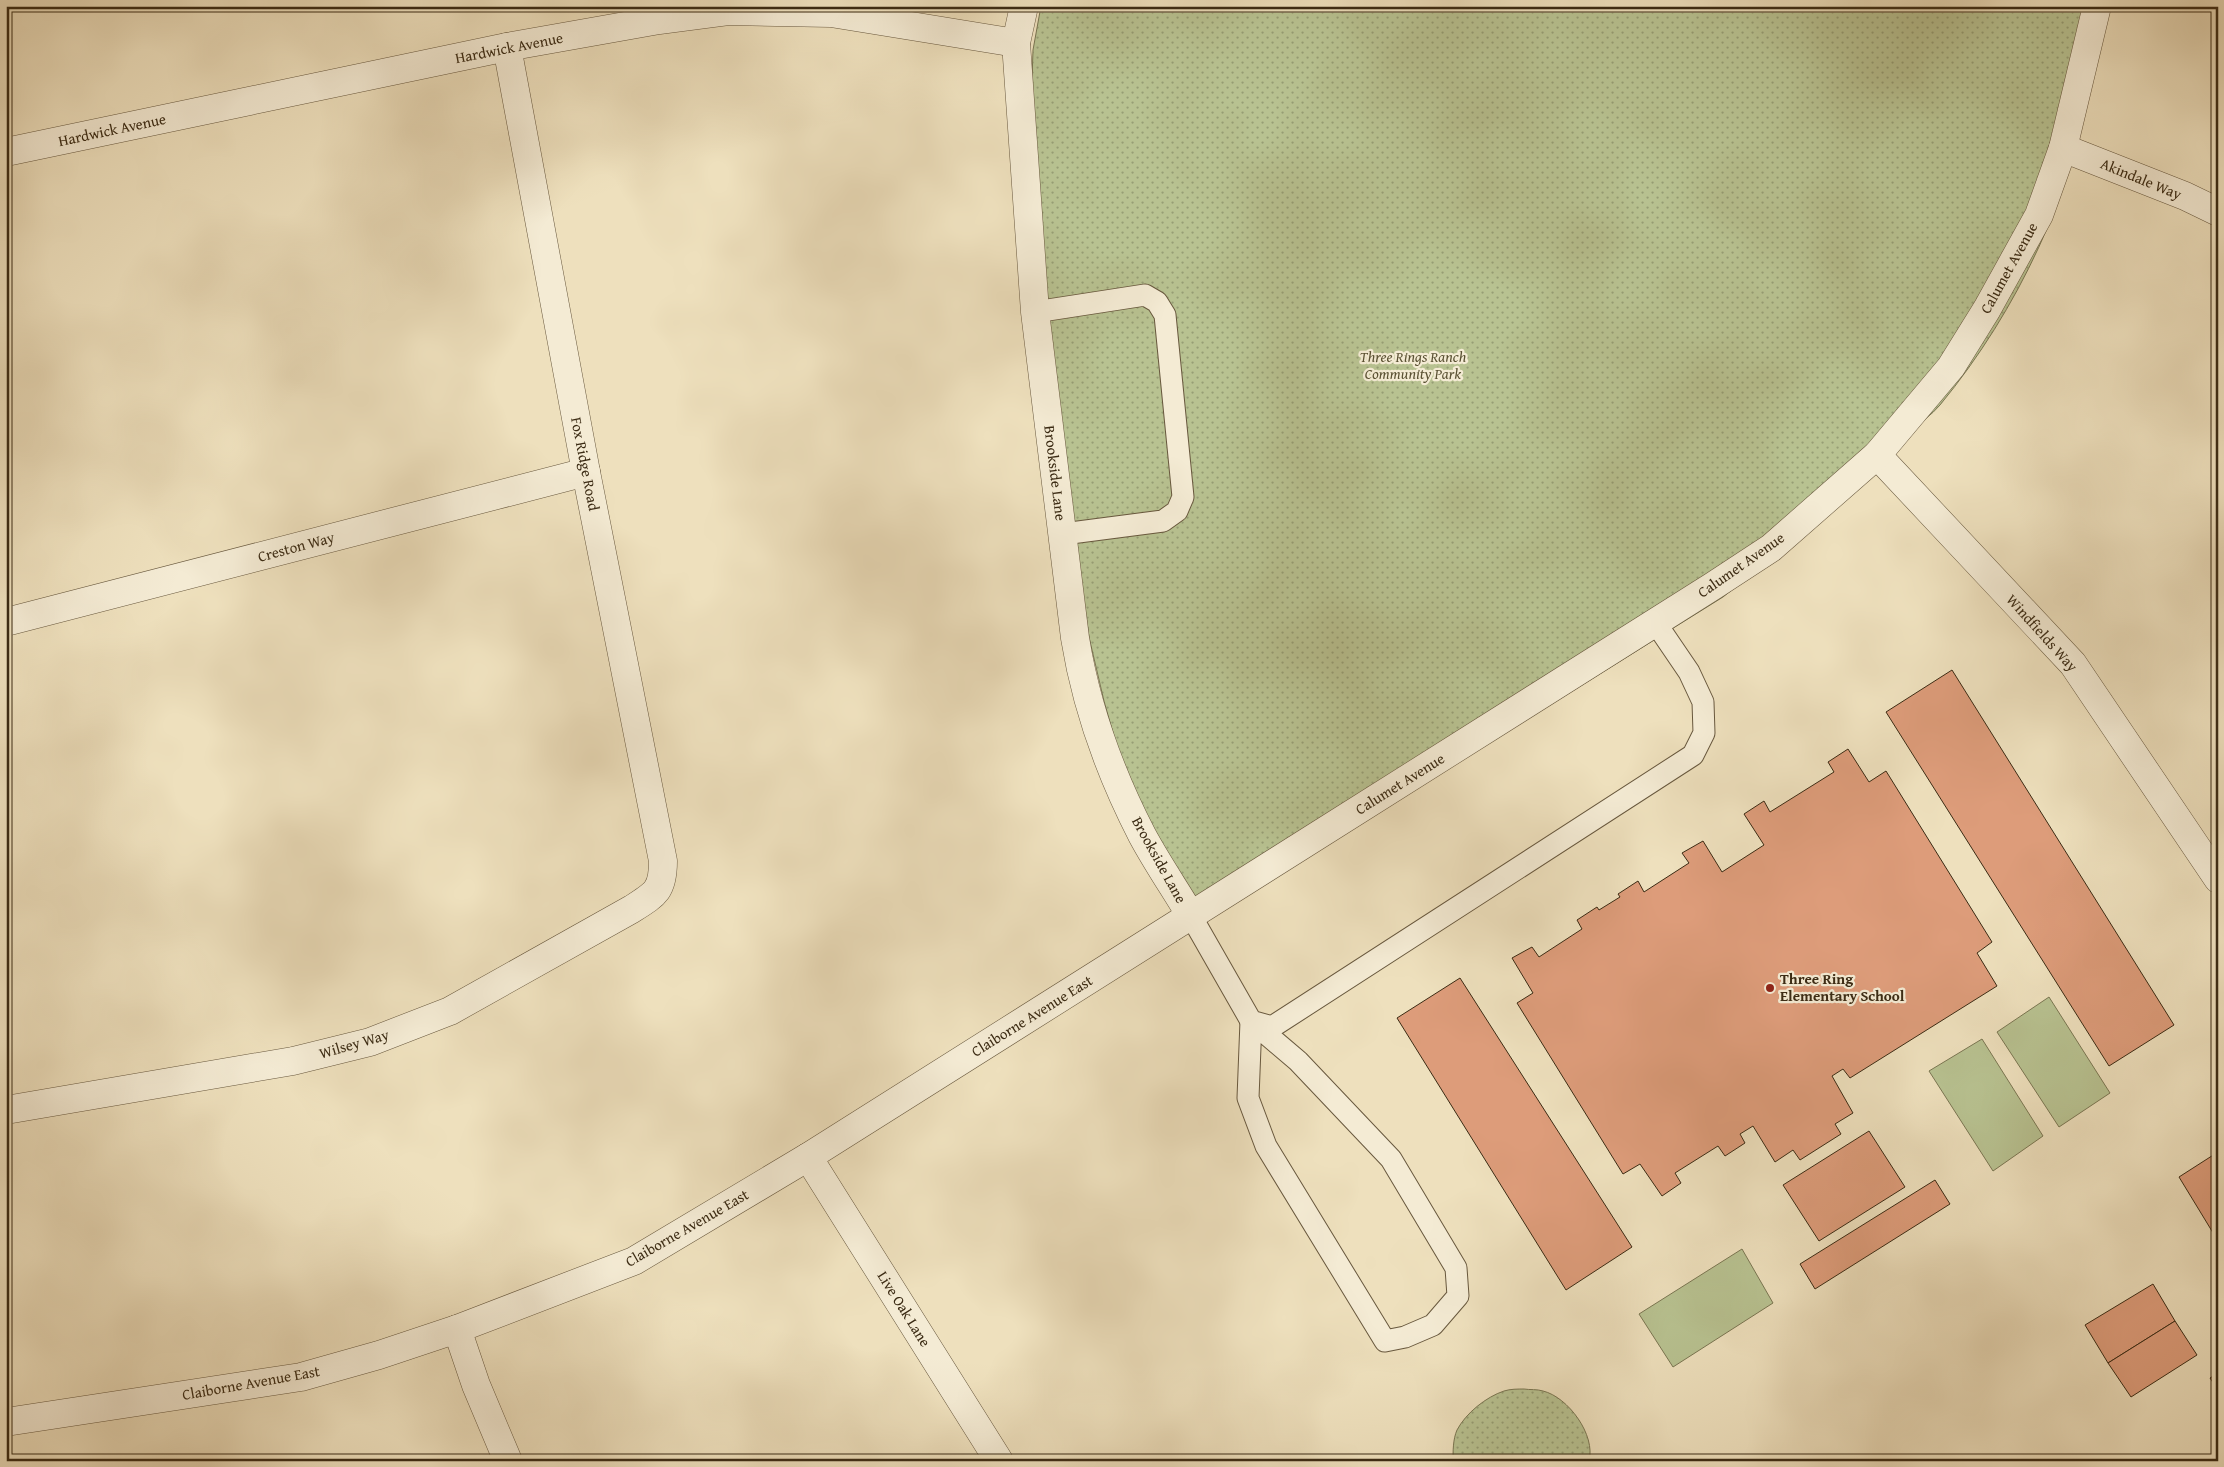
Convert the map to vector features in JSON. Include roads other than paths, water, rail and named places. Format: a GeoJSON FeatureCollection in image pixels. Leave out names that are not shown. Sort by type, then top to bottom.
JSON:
{"type":"FeatureCollection","features":[{"type":"Feature","properties":{"kind":"street","name":"Brookside Lane"},"geometry":{"type":"LineString","coordinates":[[1024,6],[1016,43],[1035,312],[1075,638],[1082,681],[1119,784],[1142,835],[1191,916]]}},
{"type":"Feature","properties":{"kind":"street","name":"Calumet Avenue"},"geometry":{"type":"LineString","coordinates":[[1191,916],[1770,548],[1877,455],[1951,367],[1987,309],[2039,215],[2063,148],[2097,6]]}},
{"type":"Feature","properties":{"kind":"street","name":"Hardwick Avenue"},"geometry":{"type":"LineString","coordinates":[[6,152],[506,48],[659,20],[728,11],[830,13],[1016,43]]}},
{"type":"Feature","properties":{"kind":"street","name":"Fox Ridge Road"},"geometry":{"type":"LineString","coordinates":[[506,48],[586,472],[663,861],[663,880]]}},
{"type":"Feature","properties":{"kind":"street","name":"Akindale Way"},"geometry":{"type":"LineString","coordinates":[[2063,148],[2185,196],[2218,212]]}},
{"type":"Feature","properties":{"kind":"street","name":"Windfields Way"},"geometry":{"type":"LineString","coordinates":[[1877,455],[2072,664],[2218,879]]}},
{"type":"Feature","properties":{"kind":"street","name":"Creston Way"},"geometry":{"type":"LineString","coordinates":[[6,622],[586,472]]}},
{"type":"Feature","properties":{"kind":"street","name":"Wilsey Way"},"geometry":{"type":"LineString","coordinates":[[6,1110],[293,1061],[370,1042],[450,1011],[650,898],[663,880]]}},
{"type":"Feature","properties":{"kind":"street","name":"Claiborne Avenue East"},"geometry":{"type":"LineString","coordinates":[[6,1422],[301,1377],[379,1355],[457,1329],[634,1261],[808,1157],[1191,916]]}},
{"type":"Feature","properties":{"kind":"street","name":"Live Oak Lane"},"geometry":{"type":"LineString","coordinates":[[808,1157],[999,1461]]}},
{"type":"Feature","properties":{"kind":"street"},"geometry":{"type":"LineString","coordinates":[[457,1329],[476,1385],[508,1461]]}},
{"type":"Feature","properties":{"kind":"lane"},"geometry":{"type":"LineString","coordinates":[[1035,312],[1145,295],[1157,302],[1164,316],[1184,497],[1178,512],[1163,521],[1063,534]]}},
{"type":"Feature","properties":{"kind":"lane"},"geometry":{"type":"LineString","coordinates":[[1251,1021],[1272,1027],[1693,755],[1704,733],[1703,702],[1689,672],[1656,622]]}},
{"type":"Feature","properties":{"kind":"lane"},"geometry":{"type":"LineString","coordinates":[[1191,916],[1251,1021],[1298,1061],[1391,1159],[1452,1259],[1456,1268],[1458,1296],[1433,1325],[1405,1337],[1385,1341],[1266,1146],[1248,1098],[1251,1021]]}},
{"type":"Feature","properties":{"kind":"place","name":"Three Ring Elementary School"},"geometry":{"type":"Point","coordinates":[1770,988]}},
{"type":"Feature","properties":{"kind":"park label","name":"Three Rings Ranch Community Park"},"geometry":{"type":"Point","coordinates":[1413,366]}}]}
